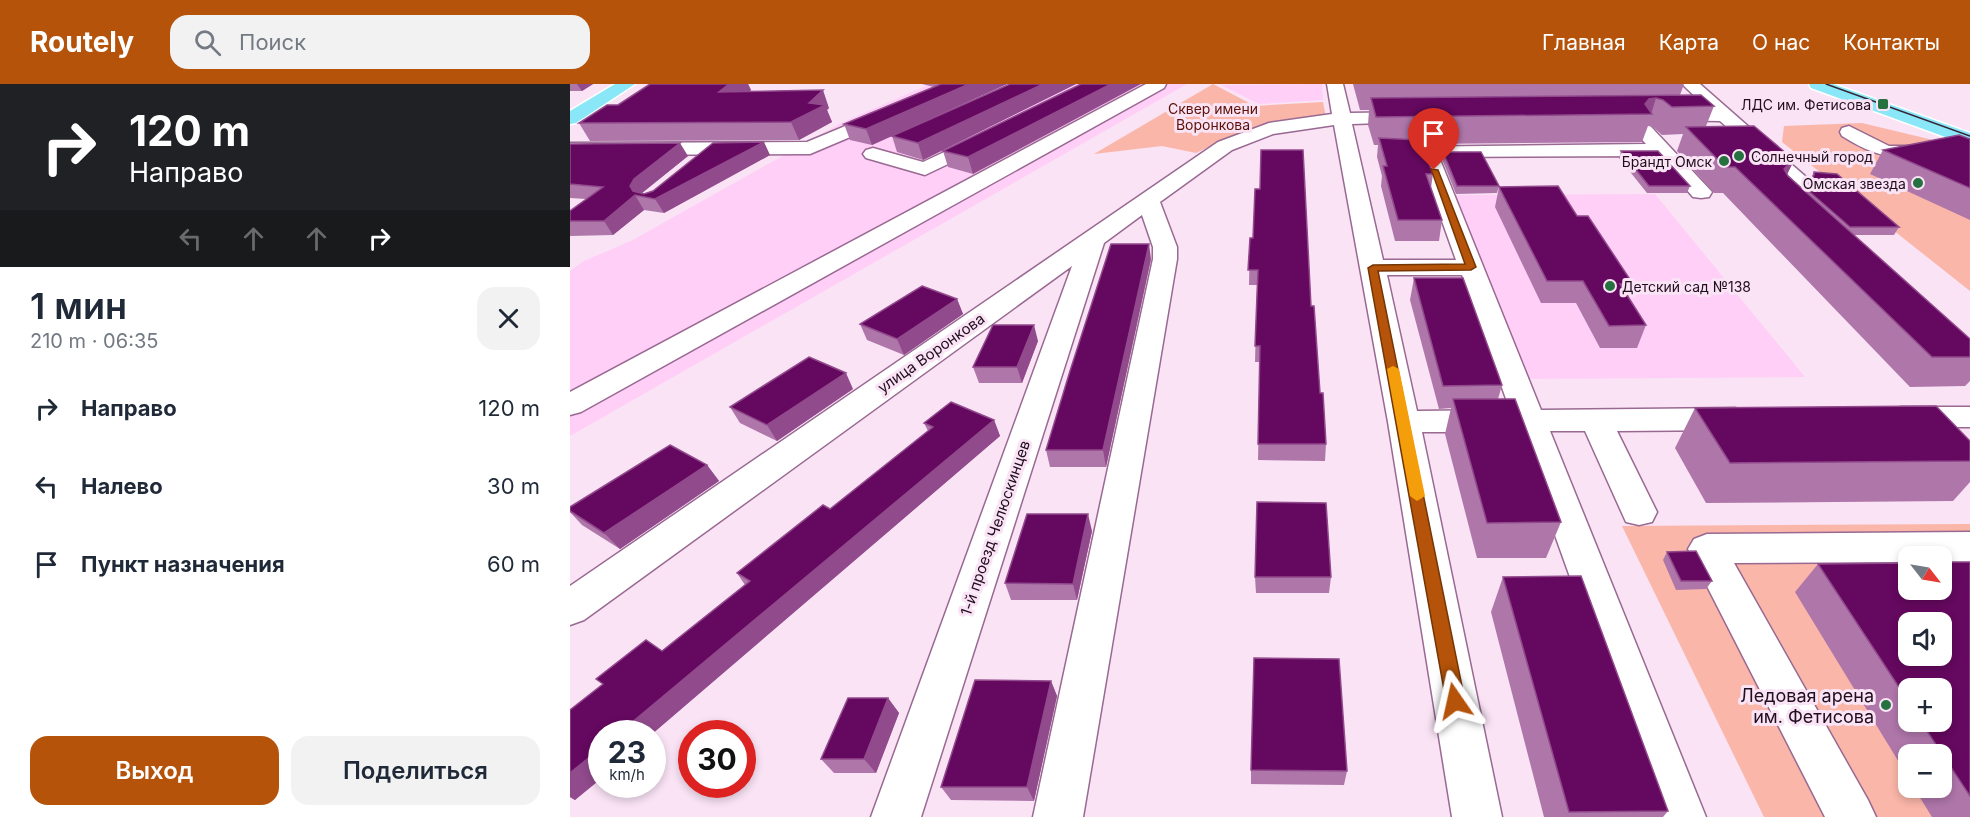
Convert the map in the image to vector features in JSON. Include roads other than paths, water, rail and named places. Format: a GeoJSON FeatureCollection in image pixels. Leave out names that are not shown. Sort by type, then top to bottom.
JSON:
{"type":"FeatureCollection","features":[{"type":"Feature","properties":{"kind":"main road"},"geometry":{"type":"LineString","coordinates":[[570,119],[627,84]]}},
{"type":"Feature","properties":{"kind":"main road"},"geometry":{"type":"LineString","coordinates":[[1817,84],[1970,140]]}},
{"type":"Feature","properties":{"kind":"main road"},"geometry":{"type":"LineString","coordinates":[[1847,84],[1954,136]]}},
{"type":"Feature","properties":{"kind":"street"},"geometry":{"type":"LineString","coordinates":[[570,149],[804,149],[828,141],[960,84]]}},
{"type":"Feature","properties":{"kind":"street"},"geometry":{"type":"LineString","coordinates":[[570,405],[1158,84]]}},
{"type":"Feature","properties":{"kind":"street"},"geometry":{"type":"LineString","coordinates":[[1335,84],[1404,422],[1477,817]]}},
{"type":"Feature","properties":{"kind":"street"},"geometry":{"type":"LineString","coordinates":[[1690,84],[1798,181],[1785,195],[1820,226]]}},
{"type":"Feature","properties":{"kind":"street"},"geometry":{"type":"LineString","coordinates":[[1581,89],[1619,103],[1665,145],[1701,192]]}},
{"type":"Feature","properties":{"kind":"street"},"geometry":{"type":"LineString","coordinates":[[1085,102],[1114,108]]}},
{"type":"Feature","properties":{"kind":"street"},"geometry":{"type":"LineString","coordinates":[[1608,116],[1726,115]]}},
{"type":"Feature","properties":{"kind":"street","name":"улица Воронкова"},"geometry":{"type":"LineString","coordinates":[[570,608],[1225,146],[1267,130],[1303,123],[1342,118],[1431,117]]}},
{"type":"Feature","properties":{"kind":"street"},"geometry":{"type":"LineString","coordinates":[[925,169],[1006,128]]}},
{"type":"Feature","properties":{"kind":"street"},"geometry":{"type":"LineString","coordinates":[[1849,132],[1885,152],[1909,153],[1954,136],[1970,159]]}},
{"type":"Feature","properties":{"kind":"street"},"geometry":{"type":"LineString","coordinates":[[828,141],[976,183]]}},
{"type":"Feature","properties":{"kind":"street"},"geometry":{"type":"LineString","coordinates":[[1722,142],[1756,142]]}},
{"type":"Feature","properties":{"kind":"street"},"geometry":{"type":"LineString","coordinates":[[873,154],[894,144]]}},
{"type":"Feature","properties":{"kind":"street"},"geometry":{"type":"LineString","coordinates":[[1392,151],[1665,145]]}},
{"type":"Feature","properties":{"kind":"street"},"geometry":{"type":"LineString","coordinates":[[687,171],[713,149]]}},
{"type":"Feature","properties":{"kind":"street"},"geometry":{"type":"LineString","coordinates":[[1427,151],[1681,817]]}},
{"type":"Feature","properties":{"kind":"street"},"geometry":{"type":"LineString","coordinates":[[1058,817],[1165,259],[1165,247],[1148,200]]}},
{"type":"Feature","properties":{"kind":"street","name":"1-й проезд Челюскинцев"},"geometry":{"type":"LineString","coordinates":[[896,817],[1094,238]]}},
{"type":"Feature","properties":{"kind":"street"},"geometry":{"type":"LineString","coordinates":[[1373,268],[1471,267]]}},
{"type":"Feature","properties":{"kind":"street"},"geometry":{"type":"LineString","coordinates":[[1878,417],[1967,420]]}},
{"type":"Feature","properties":{"kind":"street"},"geometry":{"type":"LineString","coordinates":[[1404,422],[1760,418]]}},
{"type":"Feature","properties":{"kind":"street"},"geometry":{"type":"LineString","coordinates":[[1596,420],[1639,512]]}},
{"type":"Feature","properties":{"kind":"street"},"geometry":{"type":"LineString","coordinates":[[1851,817],[1707,549],[1970,547]]}},
{"type":"Feature","properties":{"kind":"tram line"},"geometry":{"type":"LineString","coordinates":[[1826,84],[1970,136]]}},
{"type":"Feature","properties":{"kind":"place","name":"ЛДС им. Фетисова"},"geometry":{"type":"Point","coordinates":[1883,104]}},
{"type":"Feature","properties":{"kind":"place","name":"Солнечный город"},"geometry":{"type":"Point","coordinates":[1739,156]}},
{"type":"Feature","properties":{"kind":"place","name":"Брандт Омск"},"geometry":{"type":"Point","coordinates":[1724,161]}},
{"type":"Feature","properties":{"kind":"place","name":"Омская звезда"},"geometry":{"type":"Point","coordinates":[1918,183]}},
{"type":"Feature","properties":{"kind":"place","name":"Детский сад №138"},"geometry":{"type":"Point","coordinates":[1610,286]}},
{"type":"Feature","properties":{"kind":"place","name":"Ледовая арена им. Фетисова"},"geometry":{"type":"Point","coordinates":[1886,705]}},
{"type":"Feature","properties":{"kind":"park label","name":"Сквер имени Воронкова"},"geometry":{"type":"Point","coordinates":[1213,116]}}]}
